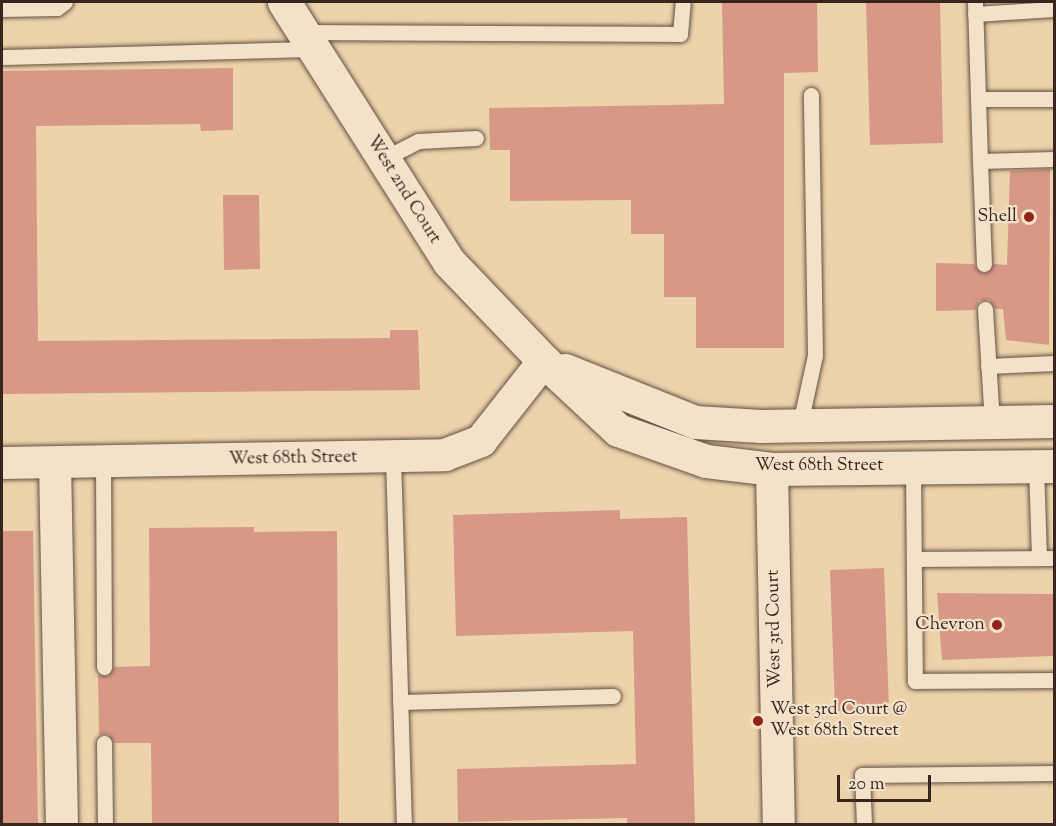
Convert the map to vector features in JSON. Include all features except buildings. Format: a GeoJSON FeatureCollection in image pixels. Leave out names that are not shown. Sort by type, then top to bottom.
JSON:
{"type":"FeatureCollection","features":[{"type":"Feature","properties":{"kind":"main road","name":"West 2nd Court"},"geometry":{"type":"LineString","coordinates":[[284,2],[449,262],[544,361]]}},
{"type":"Feature","properties":{"kind":"main road"},"geometry":{"type":"LineString","coordinates":[[544,361],[695,422],[800,424],[1054,421]]}},
{"type":"Feature","properties":{"kind":"main road","name":"West 68th Street"},"geometry":{"type":"LineString","coordinates":[[544,361],[618,430],[706,461],[772,469],[1045,466]]}},
{"type":"Feature","properties":{"kind":"street","name":"West 68th Street"},"geometry":{"type":"LineString","coordinates":[[2,463],[445,455],[481,441],[544,361]]}},
{"type":"Feature","properties":{"kind":"street"},"geometry":{"type":"LineString","coordinates":[[55,463],[62,825]]}},
{"type":"Feature","properties":{"kind":"street","name":"West 3rd Court"},"geometry":{"type":"LineString","coordinates":[[772,469],[779,825]]}},
{"type":"Feature","properties":{"kind":"lane"},"geometry":{"type":"LineString","coordinates":[[2,9],[57,8],[65,2]]}},
{"type":"Feature","properties":{"kind":"lane"},"geometry":{"type":"LineString","coordinates":[[2,57],[308,40],[680,34],[683,2]]}},
{"type":"Feature","properties":{"kind":"lane"},"geometry":{"type":"LineString","coordinates":[[984,264],[975,8],[1054,9]]}},
{"type":"Feature","properties":{"kind":"lane"},"geometry":{"type":"LineString","coordinates":[[800,424],[815,355],[811,95]]}},
{"type":"Feature","properties":{"kind":"lane"},"geometry":{"type":"LineString","coordinates":[[978,99],[1054,99]]}},
{"type":"Feature","properties":{"kind":"lane"},"geometry":{"type":"LineString","coordinates":[[383,159],[418,141],[476,138]]}},
{"type":"Feature","properties":{"kind":"lane"},"geometry":{"type":"LineString","coordinates":[[980,161],[1054,159]]}},
{"type":"Feature","properties":{"kind":"lane"},"geometry":{"type":"LineString","coordinates":[[985,309],[992,422]]}},
{"type":"Feature","properties":{"kind":"lane"},"geometry":{"type":"LineString","coordinates":[[988,366],[1054,363]]}},
{"type":"Feature","properties":{"kind":"lane"},"geometry":{"type":"LineString","coordinates":[[393,457],[404,825]]}},
{"type":"Feature","properties":{"kind":"lane"},"geometry":{"type":"LineString","coordinates":[[103,462],[104,667]]}},
{"type":"Feature","properties":{"kind":"lane"},"geometry":{"type":"LineString","coordinates":[[913,466],[915,681],[1054,680]]}},
{"type":"Feature","properties":{"kind":"lane"},"geometry":{"type":"LineString","coordinates":[[915,558],[1047,558],[1045,466]]}},
{"type":"Feature","properties":{"kind":"lane"},"geometry":{"type":"LineString","coordinates":[[400,702],[612,696]]}},
{"type":"Feature","properties":{"kind":"lane"},"geometry":{"type":"LineString","coordinates":[[104,743],[105,825]]}},
{"type":"Feature","properties":{"kind":"lane"},"geometry":{"type":"LineString","coordinates":[[864,825],[862,775],[1054,773]]}},
{"type":"Feature","properties":{"kind":"place","name":"Shell"},"geometry":{"type":"Point","coordinates":[1029,217]}},
{"type":"Feature","properties":{"kind":"place","name":"Chevron"},"geometry":{"type":"Point","coordinates":[997,625]}},
{"type":"Feature","properties":{"kind":"place","name":"West 3rd Court @ West 68th Street"},"geometry":{"type":"Point","coordinates":[758,721]}}]}
